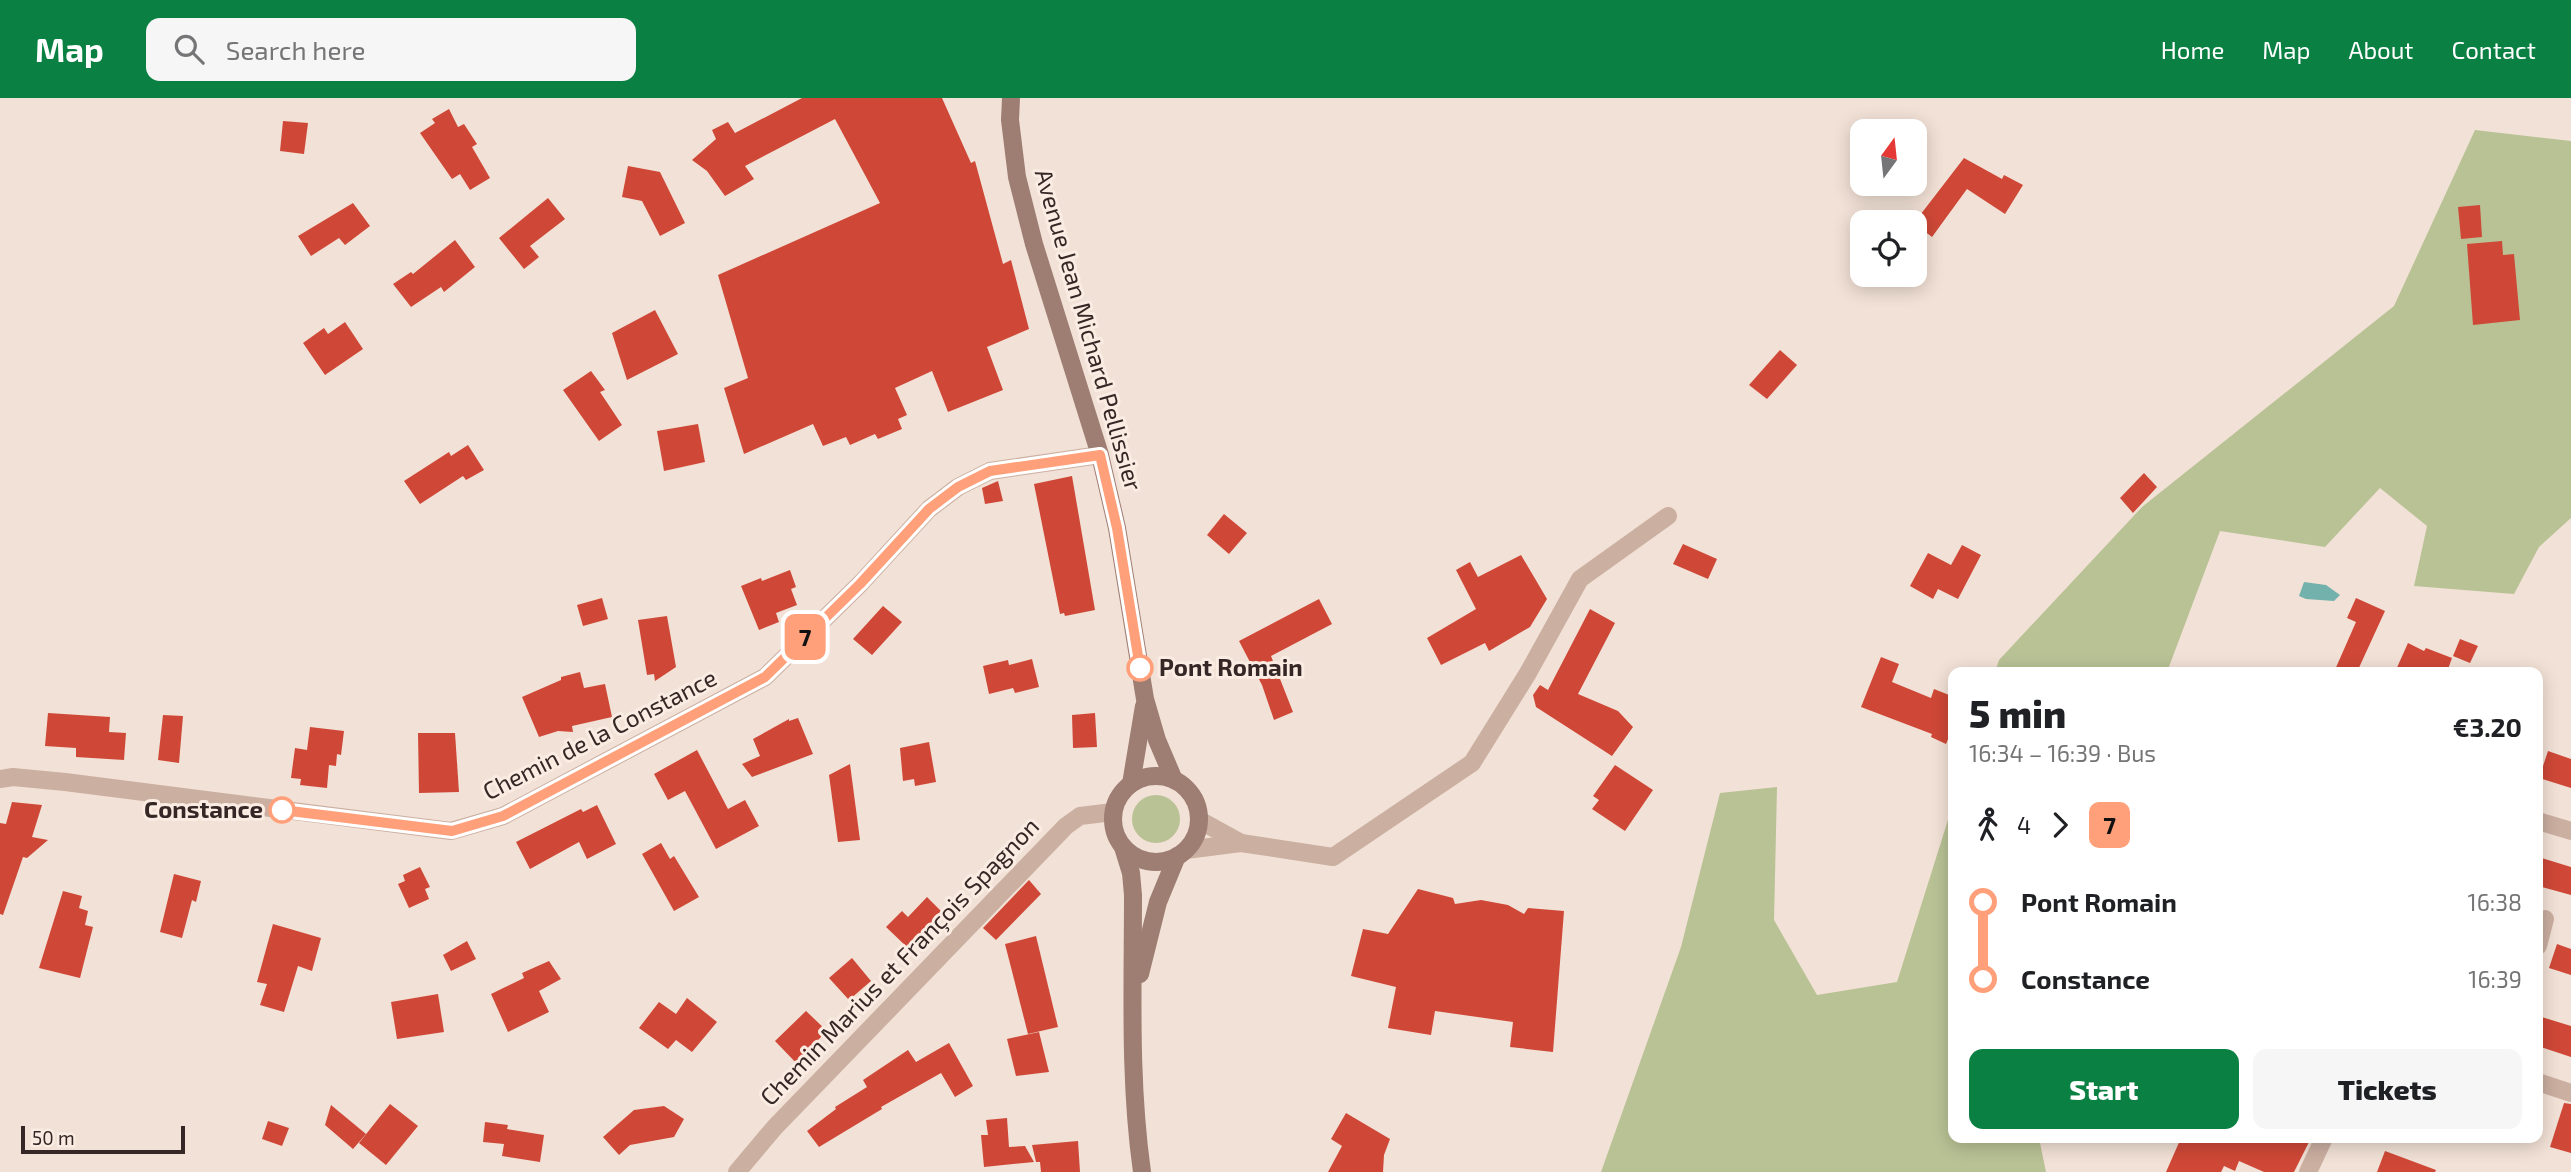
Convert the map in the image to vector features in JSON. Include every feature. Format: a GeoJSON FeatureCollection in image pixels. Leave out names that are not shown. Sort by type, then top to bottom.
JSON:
{"type":"FeatureCollection","features":[{"type":"Feature","properties":{"kind":"street","name":"Avenue Jean Michard Pellissier"},"geometry":{"type":"LineString","coordinates":[[1011,98],[1010,120],[1017,177],[1034,244],[1100,455],[1117,528],[1144,699],[1174,780]]}},
{"type":"Feature","properties":{"kind":"street","name":"Chemin de la Constance"},"geometry":{"type":"LineString","coordinates":[[0,779],[13,777],[65,782],[452,831],[503,816],[765,677],[860,584],[929,509],[958,487],[990,471],[1100,455]]}},
{"type":"Feature","properties":{"kind":"street"},"geometry":{"type":"LineString","coordinates":[[1133,1001],[1158,902],[1182,853],[1193,841],[1199,820],[1194,799],[1174,780],[1152,776],[1131,784],[1116,801],[1113,812],[1116,836],[1124,847],[1143,860],[1166,861],[1182,853],[1241,843],[1333,857],[1472,763],[1528,673],[1580,579],[1668,516]]}},
{"type":"Feature","properties":{"kind":"street","name":"Avenue Jean Michard Pellissier"},"geometry":{"type":"LineString","coordinates":[[1131,784],[1140,741],[1144,699]]}},
{"type":"Feature","properties":{"kind":"street","name":"Chemin Marius et François Spagnon"},"geometry":{"type":"LineString","coordinates":[[737,1172],[775,1127],[1066,826],[1080,816],[1113,812]]}},
{"type":"Feature","properties":{"kind":"street"},"geometry":{"type":"LineString","coordinates":[[1199,820],[1241,843]]}},
{"type":"Feature","properties":{"kind":"street"},"geometry":{"type":"LineString","coordinates":[[2543,823],[2571,831]]}},
{"type":"Feature","properties":{"kind":"street"},"geometry":{"type":"LineString","coordinates":[[1124,847],[1133,895],[1132,1061],[1136,1132],[1142,1172]]}},
{"type":"Feature","properties":{"kind":"street"},"geometry":{"type":"LineString","coordinates":[[2543,927],[2545,919]]}},
{"type":"Feature","properties":{"kind":"street"},"geometry":{"type":"LineString","coordinates":[[2543,1084],[2571,1093]]}},
{"type":"Feature","properties":{"kind":"street"},"geometry":{"type":"LineString","coordinates":[[2308,1172],[2322,1143]]}},
{"type":"Feature","properties":{"kind":"green space"},"geometry":{"type":"Polygon","coordinates":[[[2475,130],[2571,141],[2571,518],[2539,547],[2514,594],[2414,586],[2427,526],[2380,488],[2325,547],[2220,531],[2169,667],[1997,667],[1999,660],[2142,507],[2394,306],[2475,130]]]}},
{"type":"Feature","properties":{"kind":"green space"},"geometry":{"type":"Polygon","coordinates":[[[1777,787],[1774,920],[1817,995],[1897,982],[1948,820],[1948,1143],[2040,1143],[2046,1172],[1601,1172],[1681,947],[1720,793],[1777,787]]]}},
{"type":"Feature","properties":{"kind":"green space"},"geometry":{"type":"Polygon","coordinates":[[[1156,795],[1173,802],[1180,819],[1173,836],[1156,843],[1139,836],[1132,819],[1139,802],[1156,795]]]}},
{"type":"Feature","properties":{"kind":"water"},"geometry":{"type":"Polygon","coordinates":[[[2304,582],[2326,585],[2340,595],[2334,601],[2306,599],[2299,596],[2304,582]]]}},
{"type":"Feature","properties":{"kind":"building"},"geometry":{"type":"Polygon","coordinates":[[[802,98],[942,98],[971,163],[975,161],[1003,264],[1011,260],[1029,329],[987,347],[1003,390],[948,412],[932,371],[895,388],[907,415],[898,419],[902,429],[878,439],[875,434],[850,445],[846,437],[823,446],[813,424],[744,454],[724,388],[748,378],[718,275],[880,203],[835,119],[745,166],[754,179],[725,196],[707,171],[692,160],[716,139],[712,130],[728,122],[735,133],[802,98]]]}},
{"type":"Feature","properties":{"kind":"building"},"geometry":{"type":"Polygon","coordinates":[[[449,109],[458,127],[464,124],[477,144],[472,147],[490,178],[470,190],[460,174],[452,179],[420,133],[435,123],[432,119],[449,109]]]}},
{"type":"Feature","properties":{"kind":"building"},"geometry":{"type":"Polygon","coordinates":[[[283,121],[308,123],[304,154],[280,151],[283,121]]]}},
{"type":"Feature","properties":{"kind":"building"},"geometry":{"type":"Polygon","coordinates":[[[1964,158],[2002,179],[2004,175],[2023,185],[2005,214],[1967,189],[1932,237],[1927,233],[1927,210],[1924,210],[1964,158]]]}},
{"type":"Feature","properties":{"kind":"building"},"geometry":{"type":"Polygon","coordinates":[[[628,166],[660,172],[685,223],[660,236],[642,201],[622,197],[628,166]]]}},
{"type":"Feature","properties":{"kind":"building"},"geometry":{"type":"Polygon","coordinates":[[[548,198],[565,219],[530,246],[539,257],[524,269],[499,238],[548,198]]]}},
{"type":"Feature","properties":{"kind":"building"},"geometry":{"type":"Polygon","coordinates":[[[353,203],[370,226],[345,245],[339,238],[311,256],[298,236],[353,203]]]}},
{"type":"Feature","properties":{"kind":"building"},"geometry":{"type":"Polygon","coordinates":[[[2480,205],[2482,237],[2461,239],[2458,207],[2480,205]]]}},
{"type":"Feature","properties":{"kind":"building"},"geometry":{"type":"Polygon","coordinates":[[[455,240],[475,267],[444,292],[441,287],[411,307],[393,284],[411,272],[413,274],[455,240]]]}},
{"type":"Feature","properties":{"kind":"building"},"geometry":{"type":"Polygon","coordinates":[[[2502,241],[2503,255],[2514,254],[2520,320],[2473,325],[2467,244],[2502,241]]]}},
{"type":"Feature","properties":{"kind":"building"},"geometry":{"type":"Polygon","coordinates":[[[655,310],[678,354],[627,380],[612,333],[655,310]]]}},
{"type":"Feature","properties":{"kind":"building"},"geometry":{"type":"Polygon","coordinates":[[[345,322],[363,349],[325,375],[303,343],[324,328],[328,334],[345,322]]]}},
{"type":"Feature","properties":{"kind":"building"},"geometry":{"type":"Polygon","coordinates":[[[1780,350],[1797,365],[1767,399],[1749,385],[1780,350]]]}},
{"type":"Feature","properties":{"kind":"building"},"geometry":{"type":"Polygon","coordinates":[[[591,371],[605,390],[600,392],[622,425],[599,441],[563,390],[591,371]]]}},
{"type":"Feature","properties":{"kind":"building"},"geometry":{"type":"Polygon","coordinates":[[[698,424],[705,462],[664,471],[657,431],[698,424]]]}},
{"type":"Feature","properties":{"kind":"building"},"geometry":{"type":"Polygon","coordinates":[[[468,445],[484,470],[466,480],[463,476],[420,504],[404,481],[449,452],[451,456],[468,445]]]}},
{"type":"Feature","properties":{"kind":"building"},"geometry":{"type":"Polygon","coordinates":[[[2144,473],[2157,487],[2133,513],[2120,498],[2144,473]]]}},
{"type":"Feature","properties":{"kind":"building"},"geometry":{"type":"Polygon","coordinates":[[[1072,476],[1095,610],[1065,616],[1064,613],[1060,614],[1034,484],[1072,476]]]}},
{"type":"Feature","properties":{"kind":"building"},"geometry":{"type":"Polygon","coordinates":[[[998,481],[1003,501],[985,504],[982,488],[998,481]]]}},
{"type":"Feature","properties":{"kind":"building"},"geometry":{"type":"Polygon","coordinates":[[[1224,514],[1247,533],[1229,554],[1207,535],[1224,514]]]}},
{"type":"Feature","properties":{"kind":"building"},"geometry":{"type":"Polygon","coordinates":[[[1683,544],[1717,559],[1708,579],[1673,564],[1683,544]]]}},
{"type":"Feature","properties":{"kind":"building"},"geometry":{"type":"Polygon","coordinates":[[[1962,545],[1981,555],[1958,599],[1938,589],[1933,599],[1910,586],[1928,553],[1951,565],[1962,545]]]}},
{"type":"Feature","properties":{"kind":"building"},"geometry":{"type":"Polygon","coordinates":[[[1521,555],[1547,599],[1530,627],[1489,651],[1485,643],[1441,665],[1427,638],[1476,609],[1456,570],[1470,562],[1478,577],[1521,555]]]}},
{"type":"Feature","properties":{"kind":"building"},"geometry":{"type":"Polygon","coordinates":[[[790,570],[796,587],[791,589],[797,605],[776,613],[779,622],[759,630],[741,586],[790,570]]]}},
{"type":"Feature","properties":{"kind":"building"},"geometry":{"type":"Polygon","coordinates":[[[602,598],[608,619],[583,626],[577,605],[602,598]]]}},
{"type":"Feature","properties":{"kind":"building"},"geometry":{"type":"Polygon","coordinates":[[[2356,598],[2385,611],[2359,667],[2336,667],[2356,622],[2347,618],[2356,598]]]}},
{"type":"Feature","properties":{"kind":"building"},"geometry":{"type":"Polygon","coordinates":[[[1319,599],[1332,624],[1271,656],[1293,712],[1274,720],[1262,685],[1239,641],[1319,599]]]}},
{"type":"Feature","properties":{"kind":"building"},"geometry":{"type":"Polygon","coordinates":[[[883,606],[902,622],[872,655],[853,639],[883,606]]]}},
{"type":"Feature","properties":{"kind":"building"},"geometry":{"type":"Polygon","coordinates":[[[1590,609],[1615,623],[1578,694],[1618,711],[1633,727],[1612,756],[1536,707],[1533,695],[1540,685],[1548,690],[1590,609]]]}},
{"type":"Feature","properties":{"kind":"building"},"geometry":{"type":"Polygon","coordinates":[[[667,616],[676,667],[655,681],[654,674],[647,675],[638,620],[667,616]]]}},
{"type":"Feature","properties":{"kind":"building"},"geometry":{"type":"Polygon","coordinates":[[[2460,639],[2478,646],[2470,663],[2453,656],[2460,639]]]}},
{"type":"Feature","properties":{"kind":"building"},"geometry":{"type":"Polygon","coordinates":[[[2408,643],[2424,651],[2426,648],[2452,658],[2449,667],[2397,667],[2408,643]]]}},
{"type":"Feature","properties":{"kind":"building"},"geometry":{"type":"Polygon","coordinates":[[[1881,657],[1899,664],[1892,682],[1931,698],[1934,689],[1948,695],[1948,739],[1946,744],[1931,737],[1932,734],[1861,707],[1881,657]]]}},
{"type":"Feature","properties":{"kind":"building"},"geometry":{"type":"Polygon","coordinates":[[[1032,659],[1039,687],[1015,693],[1013,688],[989,694],[983,666],[1008,660],[1009,665],[1032,659]]]}},
{"type":"Feature","properties":{"kind":"building"},"geometry":{"type":"Polygon","coordinates":[[[580,672],[584,688],[605,684],[612,717],[572,726],[573,732],[558,731],[539,737],[522,697],[561,680],[561,677],[580,672]]]}},
{"type":"Feature","properties":{"kind":"building"},"geometry":{"type":"Polygon","coordinates":[[[48,713],[110,717],[109,732],[126,733],[124,760],[76,757],[76,748],[45,746],[48,713]]]}},
{"type":"Feature","properties":{"kind":"building"},"geometry":{"type":"Polygon","coordinates":[[[1095,713],[1097,747],[1073,748],[1072,715],[1095,713]]]}},
{"type":"Feature","properties":{"kind":"building"},"geometry":{"type":"Polygon","coordinates":[[[163,715],[183,716],[179,763],[158,760],[163,715]]]}},
{"type":"Feature","properties":{"kind":"building"},"geometry":{"type":"Polygon","coordinates":[[[798,718],[813,754],[752,777],[742,764],[760,756],[753,739],[789,719],[798,718]]]}},
{"type":"Feature","properties":{"kind":"building"},"geometry":{"type":"Polygon","coordinates":[[[310,727],[344,731],[341,755],[337,754],[336,766],[329,765],[327,788],[300,785],[301,779],[291,778],[295,748],[307,750],[310,727]]]}},
{"type":"Feature","properties":{"kind":"building"},"geometry":{"type":"Polygon","coordinates":[[[418,733],[455,733],[459,792],[419,793],[418,733]]]}},
{"type":"Feature","properties":{"kind":"building"},"geometry":{"type":"Polygon","coordinates":[[[929,742],[936,782],[915,786],[914,779],[903,781],[900,748],[929,742]]]}},
{"type":"Feature","properties":{"kind":"building"},"geometry":{"type":"Polygon","coordinates":[[[697,750],[728,809],[745,800],[759,826],[716,849],[685,791],[668,800],[654,774],[697,750]]]}},
{"type":"Feature","properties":{"kind":"building"},"geometry":{"type":"Polygon","coordinates":[[[2548,751],[2571,759],[2571,788],[2543,779],[2543,766],[2548,751]]]}},
{"type":"Feature","properties":{"kind":"building"},"geometry":{"type":"Polygon","coordinates":[[[850,764],[860,840],[838,842],[829,775],[850,764]]]}},
{"type":"Feature","properties":{"kind":"building"},"geometry":{"type":"Polygon","coordinates":[[[1615,765],[1653,790],[1625,831],[1592,809],[1599,800],[1593,796],[1615,765]]]}},
{"type":"Feature","properties":{"kind":"building"},"geometry":{"type":"Polygon","coordinates":[[[12,802],[42,805],[32,837],[48,840],[27,858],[23,857],[3,915],[0,914],[0,823],[6,824],[12,802]]]}},
{"type":"Feature","properties":{"kind":"building"},"geometry":{"type":"Polygon","coordinates":[[[597,805],[616,844],[587,859],[579,842],[530,869],[516,842],[581,809],[583,812],[597,805]]]}},
{"type":"Feature","properties":{"kind":"building"},"geometry":{"type":"Polygon","coordinates":[[[661,843],[670,859],[674,856],[699,897],[674,911],[642,854],[661,843]]]}},
{"type":"Feature","properties":{"kind":"building"},"geometry":{"type":"Polygon","coordinates":[[[2543,859],[2571,867],[2571,895],[2543,887],[2543,859]]]}},
{"type":"Feature","properties":{"kind":"building"},"geometry":{"type":"Polygon","coordinates":[[[420,867],[430,887],[425,889],[429,899],[409,908],[398,884],[405,881],[403,875],[420,867]]]}},
{"type":"Feature","properties":{"kind":"building"},"geometry":{"type":"Polygon","coordinates":[[[174,874],[201,881],[196,902],[192,900],[182,938],[160,932],[174,874]]]}},
{"type":"Feature","properties":{"kind":"building"},"geometry":{"type":"Polygon","coordinates":[[[1029,880],[1041,894],[996,940],[983,928],[1029,880]]]}},
{"type":"Feature","properties":{"kind":"building"},"geometry":{"type":"Polygon","coordinates":[[[1418,889],[1453,898],[1455,904],[1481,900],[1508,905],[1524,914],[1528,908],[1564,911],[1553,1052],[1510,1047],[1513,1022],[1435,1011],[1431,1035],[1388,1028],[1396,987],[1351,976],[1363,929],[1388,934],[1418,889]]]}},
{"type":"Feature","properties":{"kind":"building"},"geometry":{"type":"Polygon","coordinates":[[[63,891],[82,896],[79,908],[88,911],[85,925],[93,927],[80,978],[39,968],[63,891]]]}},
{"type":"Feature","properties":{"kind":"building"},"geometry":{"type":"Polygon","coordinates":[[[927,897],[941,911],[909,949],[886,927],[902,911],[908,917],[927,897]]]}},
{"type":"Feature","properties":{"kind":"building"},"geometry":{"type":"Polygon","coordinates":[[[273,924],[321,938],[312,971],[298,966],[284,1012],[260,1005],[267,984],[257,982],[273,924]]]}},
{"type":"Feature","properties":{"kind":"building"},"geometry":{"type":"Polygon","coordinates":[[[1036,936],[1058,1027],[1028,1034],[1005,944],[1036,936]]]}},
{"type":"Feature","properties":{"kind":"building"},"geometry":{"type":"Polygon","coordinates":[[[467,941],[476,959],[451,971],[443,955],[467,941]]]}},
{"type":"Feature","properties":{"kind":"building"},"geometry":{"type":"Polygon","coordinates":[[[2557,944],[2571,949],[2571,975],[2549,968],[2557,944]]]}},
{"type":"Feature","properties":{"kind":"building"},"geometry":{"type":"Polygon","coordinates":[[[852,958],[871,981],[849,1000],[829,978],[852,958]]]}},
{"type":"Feature","properties":{"kind":"building"},"geometry":{"type":"Polygon","coordinates":[[[549,961],[561,979],[539,991],[549,1012],[508,1032],[491,994],[524,978],[522,973],[549,961]]]}},
{"type":"Feature","properties":{"kind":"building"},"geometry":{"type":"Polygon","coordinates":[[[438,994],[444,1032],[397,1039],[391,1002],[438,994]]]}},
{"type":"Feature","properties":{"kind":"building"},"geometry":{"type":"Polygon","coordinates":[[[687,998],[717,1022],[692,1052],[676,1040],[668,1049],[639,1028],[659,1002],[676,1014],[687,998]]]}},
{"type":"Feature","properties":{"kind":"building"},"geometry":{"type":"Polygon","coordinates":[[[806,1011],[827,1031],[813,1045],[818,1051],[801,1068],[775,1041],[806,1011]]]}},
{"type":"Feature","properties":{"kind":"building"},"geometry":{"type":"Polygon","coordinates":[[[2543,1018],[2571,1026],[2571,1057],[2543,1048],[2543,1018]]]}},
{"type":"Feature","properties":{"kind":"building"},"geometry":{"type":"Polygon","coordinates":[[[1039,1032],[1049,1072],[1016,1076],[1007,1039],[1039,1032]]]}},
{"type":"Feature","properties":{"kind":"building"},"geometry":{"type":"Polygon","coordinates":[[[949,1043],[973,1086],[955,1097],[941,1073],[819,1147],[807,1131],[836,1109],[835,1107],[867,1087],[863,1080],[908,1050],[916,1062],[949,1043]]]}},
{"type":"Feature","properties":{"kind":"building"},"geometry":{"type":"Polygon","coordinates":[[[2564,1103],[2571,1104],[2571,1153],[2550,1147],[2564,1103]]]}},
{"type":"Feature","properties":{"kind":"building"},"geometry":{"type":"Polygon","coordinates":[[[390,1104],[418,1126],[386,1165],[359,1143],[390,1104]]]}},
{"type":"Feature","properties":{"kind":"building"},"geometry":{"type":"Polygon","coordinates":[[[331,1105],[366,1134],[353,1149],[325,1125],[331,1105]]]}},
{"type":"Feature","properties":{"kind":"building"},"geometry":{"type":"Polygon","coordinates":[[[664,1106],[684,1119],[674,1137],[630,1145],[619,1155],[603,1137],[634,1110],[664,1106]]]}},
{"type":"Feature","properties":{"kind":"building"},"geometry":{"type":"Polygon","coordinates":[[[1346,1113],[1390,1139],[1384,1155],[1383,1172],[1328,1172],[1342,1146],[1331,1139],[1346,1113]]]}},
{"type":"Feature","properties":{"kind":"building"},"geometry":{"type":"Polygon","coordinates":[[[1007,1118],[1009,1147],[1025,1146],[1034,1162],[984,1167],[981,1135],[988,1135],[986,1120],[1007,1118]]]}},
{"type":"Feature","properties":{"kind":"building"},"geometry":{"type":"Polygon","coordinates":[[[268,1121],[289,1128],[282,1146],[262,1139],[268,1121]]]}},
{"type":"Feature","properties":{"kind":"building"},"geometry":{"type":"Polygon","coordinates":[[[485,1122],[508,1125],[507,1129],[544,1135],[540,1162],[502,1156],[504,1144],[483,1142],[485,1122]]]}},
{"type":"Feature","properties":{"kind":"building"},"geometry":{"type":"Polygon","coordinates":[[[1078,1141],[1080,1172],[1041,1172],[1040,1162],[1036,1162],[1032,1145],[1078,1141]]]}},
{"type":"Feature","properties":{"kind":"building"},"geometry":{"type":"Polygon","coordinates":[[[2179,1143],[2308,1143],[2294,1172],[2264,1172],[2239,1161],[2235,1171],[2224,1166],[2221,1172],[2166,1172],[2179,1143]]]}},
{"type":"Feature","properties":{"kind":"building"},"geometry":{"type":"Polygon","coordinates":[[[2385,1151],[2436,1170],[2377,1172],[2385,1151]]]}},
{"type":"Feature","properties":{"kind":"bus line","name":"7"},"geometry":{"type":"LineString","coordinates":[[282,810],[452,831],[503,816],[765,677],[860,584],[929,509],[958,487],[990,471],[1100,455],[1117,528],[1140,668]]}},
{"type":"Feature","properties":{"kind":"place","name":"Pont Romain"},"geometry":{"type":"Point","coordinates":[1140,668]}},
{"type":"Feature","properties":{"kind":"place","name":"Constance"},"geometry":{"type":"Point","coordinates":[282,810]}}]}
